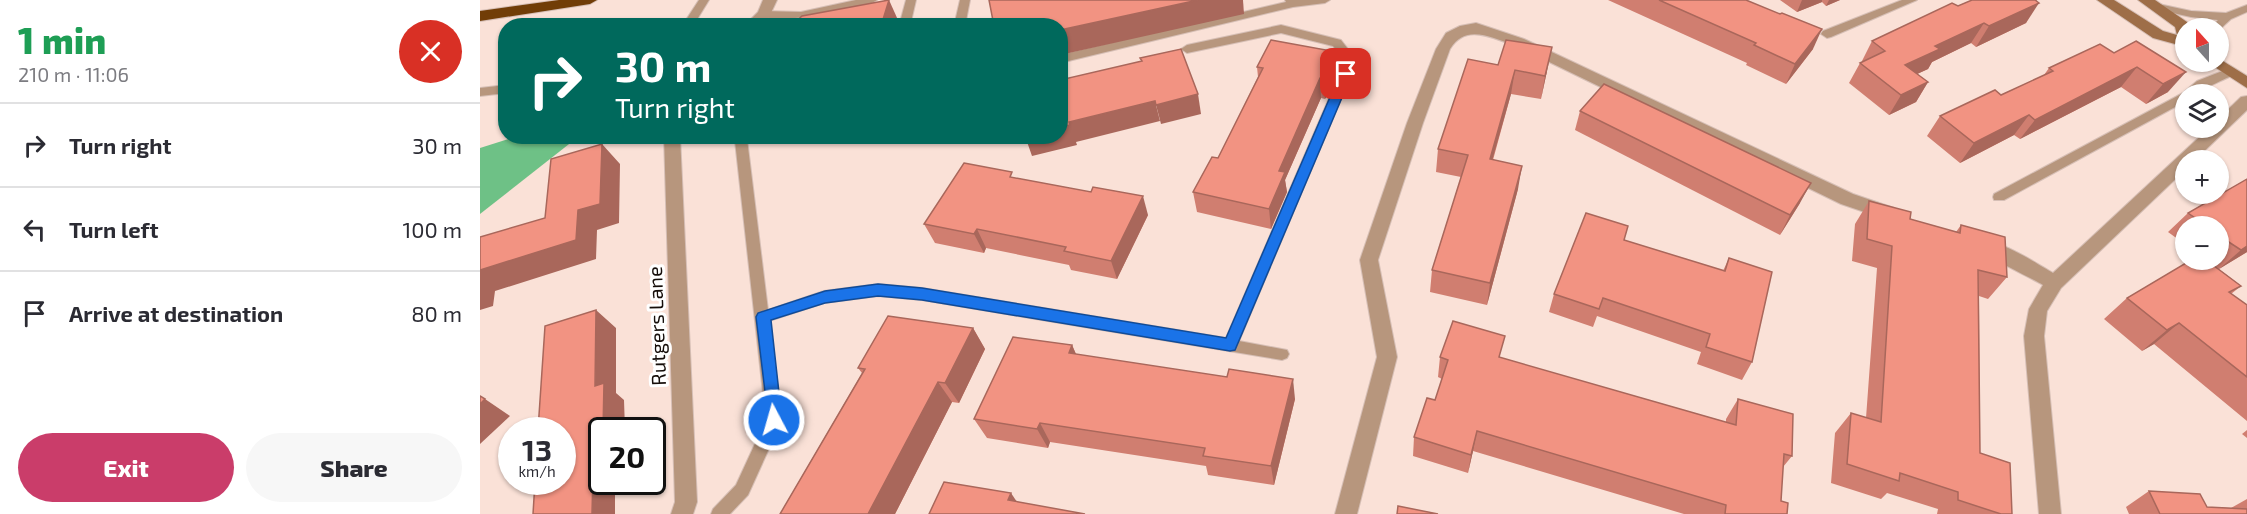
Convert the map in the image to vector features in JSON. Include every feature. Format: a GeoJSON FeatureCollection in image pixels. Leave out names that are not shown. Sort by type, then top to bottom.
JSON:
{"type":"FeatureCollection","features":[{"type":"Feature","properties":{"kind":"highway"},"geometry":{"type":"LineString","coordinates":[[480,16],[590,0]]}},
{"type":"Feature","properties":{"kind":"main road"},"geometry":{"type":"LineString","coordinates":[[2104,0],[2157,35],[2175,38]]}},
{"type":"Feature","properties":{"kind":"main road"},"geometry":{"type":"LineString","coordinates":[[2149,3],[2175,20]]}},
{"type":"Feature","properties":{"kind":"main road"},"geometry":{"type":"LineString","coordinates":[[2230,72],[2247,83]]}},
{"type":"Feature","properties":{"kind":"street"},"geometry":{"type":"LineString","coordinates":[[1346,514],[1387,357],[1369,260],[1415,123],[1443,49],[1457,32],[1476,28],[1519,42],[1847,199],[1909,221]]}},
{"type":"Feature","properties":{"kind":"street"},"geometry":{"type":"LineString","coordinates":[[2050,514],[2034,336],[2038,309],[2055,283],[2247,102]]}},
{"type":"Feature","properties":{"kind":"street","name":"Rutgers Lane"},"geometry":{"type":"LineString","coordinates":[[672,144],[686,502],[682,514]]}},
{"type":"Feature","properties":{"kind":"street"},"geometry":{"type":"LineString","coordinates":[[1972,242],[2007,256],[2055,283]]}},
{"type":"Feature","properties":{"kind":"lane"},"geometry":{"type":"LineString","coordinates":[[692,18],[704,0]]}},
{"type":"Feature","properties":{"kind":"lane"},"geometry":{"type":"LineString","coordinates":[[807,18],[872,0]]}},
{"type":"Feature","properties":{"kind":"lane"},"geometry":{"type":"LineString","coordinates":[[906,18],[911,0]]}},
{"type":"Feature","properties":{"kind":"lane"},"geometry":{"type":"LineString","coordinates":[[961,18],[965,0]]}},
{"type":"Feature","properties":{"kind":"lane"},"geometry":{"type":"LineString","coordinates":[[1068,57],[1291,2],[1325,0]]}},
{"type":"Feature","properties":{"kind":"lane"},"geometry":{"type":"LineString","coordinates":[[1827,34],[1912,0]]}},
{"type":"Feature","properties":{"kind":"lane"},"geometry":{"type":"LineString","coordinates":[[2149,3],[2191,14],[2227,17],[2247,8]]}},
{"type":"Feature","properties":{"kind":"lane"},"geometry":{"type":"LineString","coordinates":[[767,7],[795,18]]}},
{"type":"Feature","properties":{"kind":"lane"},"geometry":{"type":"LineString","coordinates":[[1187,49],[1281,29],[1337,43],[1351,61],[1230,345]]}},
{"type":"Feature","properties":{"kind":"lane"},"geometry":{"type":"LineString","coordinates":[[2201,84],[2230,72]]}},
{"type":"Feature","properties":{"kind":"lane"},"geometry":{"type":"LineString","coordinates":[[480,92],[498,89]]}},
{"type":"Feature","properties":{"kind":"lane"},"geometry":{"type":"LineString","coordinates":[[1999,197],[2175,102]]}},
{"type":"Feature","properties":{"kind":"lane"},"geometry":{"type":"LineString","coordinates":[[719,514],[742,490],[774,420],[764,317],[742,144]]}},
{"type":"Feature","properties":{"kind":"lane"},"geometry":{"type":"LineString","coordinates":[[764,317],[825,297],[878,290],[922,294],[1282,354]]}},
{"type":"Feature","properties":{"kind":"green space"},"geometry":{"type":"Polygon","coordinates":[[[498,142],[569,144],[480,214],[480,148],[498,142]]]}},
{"type":"Feature","properties":{"kind":"building"},"geometry":{"type":"Polygon","coordinates":[[[889,0],[883,18],[800,18],[889,0]]]}},
{"type":"Feature","properties":{"kind":"building"},"geometry":{"type":"Polygon","coordinates":[[[989,0],[1198,0],[1068,28],[1068,18],[992,18],[989,0]]]}},
{"type":"Feature","properties":{"kind":"building"},"geometry":{"type":"Polygon","coordinates":[[[1659,0],[1746,0],[1822,29],[1795,64],[1754,45],[1756,43],[1659,0]]]}},
{"type":"Feature","properties":{"kind":"building"},"geometry":{"type":"Polygon","coordinates":[[[1972,0],[2035,0],[2039,3],[1989,26],[1984,23],[1935,46],[1940,49],[1905,65],[1928,82],[1901,95],[1860,63],[1885,51],[1872,41],[1952,3],[1958,6],[1972,0]]]}},
{"type":"Feature","properties":{"kind":"building"},"geometry":{"type":"Polygon","coordinates":[[[1271,40],[1337,52],[1325,79],[1320,78],[1279,171],[1285,172],[1269,209],[1193,192],[1212,157],[1218,158],[1263,68],[1257,67],[1271,40]]]}},
{"type":"Feature","properties":{"kind":"building"},"geometry":{"type":"Polygon","coordinates":[[[1506,40],[1552,47],[1545,76],[1515,70],[1490,159],[1522,166],[1490,283],[1432,270],[1468,155],[1438,149],[1468,59],[1498,65],[1506,40]]]}},
{"type":"Feature","properties":{"kind":"building"},"geometry":{"type":"Polygon","coordinates":[[[2136,41],[2175,65],[2175,72],[2186,72],[2163,84],[2137,67],[2035,120],[2029,115],[1974,143],[1940,116],[1995,90],[2001,95],[2053,71],[2049,68],[2100,44],[2114,53],[2136,41]]]}},
{"type":"Feature","properties":{"kind":"building"},"geometry":{"type":"Polygon","coordinates":[[[1181,49],[1198,94],[1156,105],[1155,101],[1069,122],[1070,125],[1068,125],[1068,78],[1142,61],[1140,58],[1181,49]]]}},
{"type":"Feature","properties":{"kind":"building"},"geometry":{"type":"Polygon","coordinates":[[[1604,84],[1811,183],[1790,215],[1580,111],[1604,84]]]}},
{"type":"Feature","properties":{"kind":"building"},"geometry":{"type":"Polygon","coordinates":[[[602,144],[600,204],[578,210],[576,240],[480,270],[480,237],[545,218],[551,159],[602,144]]]}},
{"type":"Feature","properties":{"kind":"building"},"geometry":{"type":"Polygon","coordinates":[[[964,163],[1012,172],[1010,177],[1091,192],[1093,187],[1143,196],[1111,261],[1064,251],[1066,247],[977,229],[974,234],[924,224],[964,163]]]}},
{"type":"Feature","properties":{"kind":"building"},"geometry":{"type":"Polygon","coordinates":[[[2247,179],[2247,246],[2241,250],[2229,242],[2229,216],[2192,216],[2188,213],[2204,204],[2229,204],[2229,189],[2247,179]]]}},
{"type":"Feature","properties":{"kind":"building"},"geometry":{"type":"Polygon","coordinates":[[[1869,201],[1911,212],[1910,219],[1960,233],[1961,225],[2005,237],[2007,277],[1978,270],[1980,453],[2010,463],[2012,514],[2001,514],[1958,500],[1958,492],[1900,473],[1899,481],[1847,464],[1851,413],[1881,422],[1892,246],[1867,239],[1869,201]]]}},
{"type":"Feature","properties":{"kind":"building"},"geometry":{"type":"Polygon","coordinates":[[[1586,213],[1628,226],[1624,240],[1725,271],[1729,258],[1772,272],[1752,362],[1706,347],[1710,334],[1603,298],[1599,309],[1554,294],[1586,213]]]}},
{"type":"Feature","properties":{"kind":"building"},"geometry":{"type":"Polygon","coordinates":[[[2175,270],[2219,270],[2241,286],[2229,292],[2247,305],[2247,377],[2179,323],[2167,330],[2127,298],[2175,270]]]}},
{"type":"Feature","properties":{"kind":"building"},"geometry":{"type":"Polygon","coordinates":[[[596,310],[595,386],[604,383],[603,417],[588,417],[588,495],[592,495],[592,514],[533,514],[534,495],[576,495],[576,417],[539,417],[545,326],[596,310]]]}},
{"type":"Feature","properties":{"kind":"building"},"geometry":{"type":"Polygon","coordinates":[[[888,316],[973,328],[945,383],[938,382],[868,514],[780,514],[865,369],[858,368],[888,316]]]}},
{"type":"Feature","properties":{"kind":"building"},"geometry":{"type":"Polygon","coordinates":[[[1453,321],[1505,336],[1499,357],[1736,425],[1738,399],[1793,414],[1792,456],[1784,454],[1781,501],[1788,503],[1787,514],[1725,514],[1726,505],[1477,431],[1471,455],[1414,437],[1427,398],[1435,400],[1448,360],[1440,357],[1453,321]]]}},
{"type":"Feature","properties":{"kind":"building"},"geometry":{"type":"Polygon","coordinates":[[[1013,337],[1072,345],[1069,353],[1227,377],[1229,369],[1293,379],[1271,466],[1203,456],[1205,448],[1040,423],[1037,429],[974,419],[1013,337]]]}},
{"type":"Feature","properties":{"kind":"building"},"geometry":{"type":"Polygon","coordinates":[[[944,482],[1011,493],[1008,500],[1085,514],[929,514],[944,482]]]}},
{"type":"Feature","properties":{"kind":"building"},"geometry":{"type":"Polygon","coordinates":[[[2149,491],[2200,494],[2207,507],[2247,509],[2247,514],[2160,514],[2149,491]]]}},
{"type":"Feature","properties":{"kind":"building"},"geometry":{"type":"Polygon","coordinates":[[[1398,506],[1438,514],[1397,514],[1398,506]]]}},
{"type":"Feature","properties":{"kind":"route"},"geometry":{"type":"LineString","coordinates":[[774,420],[764,317],[825,297],[878,290],[922,294],[1230,345],[1346,74]]}}]}
